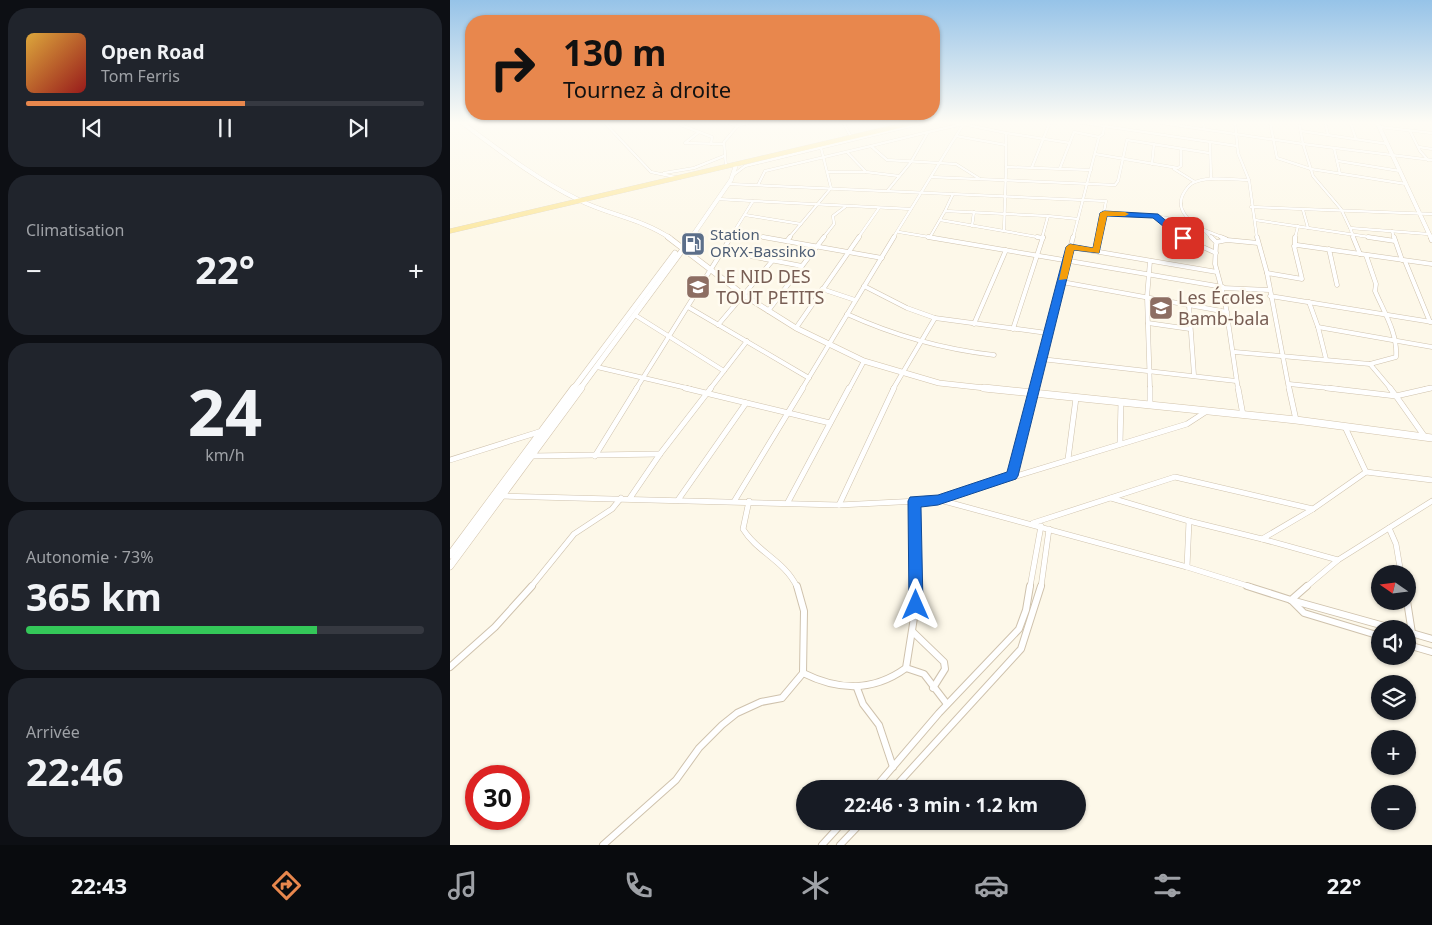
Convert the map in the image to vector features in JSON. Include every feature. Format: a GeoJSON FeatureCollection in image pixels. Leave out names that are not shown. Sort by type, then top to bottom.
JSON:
{"type":"FeatureCollection","features":[{"type":"Feature","properties":{"kind":"main road"},"geometry":{"type":"LineString","coordinates":[[450,231],[751,161]]}},
{"type":"Feature","properties":{"kind":"street"},"geometry":{"type":"LineString","coordinates":[[516,161],[581,201],[655,228],[682,246],[745,296],[796,328],[864,361],[901,373],[939,383],[1296,420],[1430,438]]}},
{"type":"Feature","properties":{"kind":"street"},"geometry":{"type":"LineString","coordinates":[[641,161],[651,172],[681,178]]}},
{"type":"Feature","properties":{"kind":"street"},"geometry":{"type":"LineString","coordinates":[[661,174],[694,168],[710,161]]}},
{"type":"Feature","properties":{"kind":"street"},"geometry":{"type":"LineString","coordinates":[[725,161],[726,167]]}},
{"type":"Feature","properties":{"kind":"street"},"geometry":{"type":"LineString","coordinates":[[450,566],[635,315],[727,180],[730,180],[744,167],[766,161]]}},
{"type":"Feature","properties":{"kind":"street"},"geometry":{"type":"LineString","coordinates":[[758,185],[771,161]]}},
{"type":"Feature","properties":{"kind":"street"},"geometry":{"type":"LineString","coordinates":[[765,172],[807,161]]}},
{"type":"Feature","properties":{"kind":"street"},"geometry":{"type":"LineString","coordinates":[[787,241],[831,188],[825,161]]}},
{"type":"Feature","properties":{"kind":"street"},"geometry":{"type":"LineString","coordinates":[[856,161],[866,172]]}},
{"type":"Feature","properties":{"kind":"street"},"geometry":{"type":"LineString","coordinates":[[906,161],[958,165],[982,179]]}},
{"type":"Feature","properties":{"kind":"street"},"geometry":{"type":"LineString","coordinates":[[1004,230],[1006,161]]}},
{"type":"Feature","properties":{"kind":"street"},"geometry":{"type":"LineString","coordinates":[[1032,167],[1034,161]]}},
{"type":"Feature","properties":{"kind":"street"},"geometry":{"type":"LineString","coordinates":[[1060,168],[1063,161]]}},
{"type":"Feature","properties":{"kind":"street"},"geometry":{"type":"LineString","coordinates":[[1012,476],[1047,332],[1093,161]]}},
{"type":"Feature","properties":{"kind":"street"},"geometry":{"type":"LineString","coordinates":[[931,177],[1116,184],[1122,161]]}},
{"type":"Feature","properties":{"kind":"street"},"geometry":{"type":"LineString","coordinates":[[1137,161],[1171,168],[1181,167],[1181,161]]}},
{"type":"Feature","properties":{"kind":"street"},"geometry":{"type":"LineString","coordinates":[[1210,161],[1212,180]]}},
{"type":"Feature","properties":{"kind":"street"},"geometry":{"type":"LineString","coordinates":[[1242,161],[1248,180],[1258,243],[1267,273],[1281,356],[1296,420]]}},
{"type":"Feature","properties":{"kind":"street"},"geometry":{"type":"LineString","coordinates":[[1289,161],[1311,169],[1406,184]]}},
{"type":"Feature","properties":{"kind":"street"},"geometry":{"type":"LineString","coordinates":[[1309,161],[1315,179],[1342,212],[1360,254]]}},
{"type":"Feature","properties":{"kind":"street"},"geometry":{"type":"LineString","coordinates":[[1338,161],[1340,174]]}},
{"type":"Feature","properties":{"kind":"street"},"geometry":{"type":"LineString","coordinates":[[1341,161],[1400,171]]}},
{"type":"Feature","properties":{"kind":"street"},"geometry":{"type":"LineString","coordinates":[[1396,161],[1432,240]]}},
{"type":"Feature","properties":{"kind":"street"},"geometry":{"type":"LineString","coordinates":[[888,190],[911,162]]}},
{"type":"Feature","properties":{"kind":"street"},"geometry":{"type":"LineString","coordinates":[[735,500],[855,300],[899,232],[921,192],[941,163]]}},
{"type":"Feature","properties":{"kind":"street"},"geometry":{"type":"LineString","coordinates":[[450,555],[718,199],[730,180],[736,165]]}},
{"type":"Feature","properties":{"kind":"street"},"geometry":{"type":"LineString","coordinates":[[1006,167],[1091,170]]}},
{"type":"Feature","properties":{"kind":"street"},"geometry":{"type":"LineString","coordinates":[[1171,168],[1195,182]]}},
{"type":"Feature","properties":{"kind":"street"},"geometry":{"type":"LineString","coordinates":[[828,172],[866,172],[899,176]]}},
{"type":"Feature","properties":{"kind":"street"},"geometry":{"type":"LineString","coordinates":[[730,180],[758,185],[1106,201],[1096,251]]}},
{"type":"Feature","properties":{"kind":"street"},"geometry":{"type":"LineString","coordinates":[[1227,240],[1190,222],[1183,214],[1180,200],[1183,192],[1195,182],[1248,180]]}},
{"type":"Feature","properties":{"kind":"street"},"geometry":{"type":"LineString","coordinates":[[930,237],[953,194]]}},
{"type":"Feature","properties":{"kind":"street"},"geometry":{"type":"LineString","coordinates":[[718,199],[911,210]]}},
{"type":"Feature","properties":{"kind":"street"},"geometry":{"type":"LineString","coordinates":[[595,456],[753,201]]}},
{"type":"Feature","properties":{"kind":"street"},"geometry":{"type":"LineString","coordinates":[[768,311],[834,224],[833,216],[845,206]]}},
{"type":"Feature","properties":{"kind":"street"},"geometry":{"type":"LineString","coordinates":[[1252,207],[1432,214]]}},
{"type":"Feature","properties":{"kind":"street"},"geometry":{"type":"LineString","coordinates":[[796,328],[879,208]]}},
{"type":"Feature","properties":{"kind":"street"},"geometry":{"type":"LineString","coordinates":[[1303,210],[1308,228]]}},
{"type":"Feature","properties":{"kind":"street"},"geometry":{"type":"LineString","coordinates":[[945,211],[1071,216],[1078,219]]}},
{"type":"Feature","properties":{"kind":"street"},"geometry":{"type":"LineString","coordinates":[[972,226],[974,212]]}},
{"type":"Feature","properties":{"kind":"street"},"geometry":{"type":"LineString","coordinates":[[1104,213],[1155,216],[1190,222]]}},
{"type":"Feature","properties":{"kind":"street"},"geometry":{"type":"LineString","coordinates":[[745,215],[801,224]]}},
{"type":"Feature","properties":{"kind":"street"},"geometry":{"type":"LineString","coordinates":[[1013,329],[1038,255],[1048,216]]}},
{"type":"Feature","properties":{"kind":"street"},"geometry":{"type":"LineString","coordinates":[[1155,216],[1177,235],[1216,253]]}},
{"type":"Feature","properties":{"kind":"street"},"geometry":{"type":"LineString","coordinates":[[940,220],[1043,238]]}},
{"type":"Feature","properties":{"kind":"street"},"geometry":{"type":"LineString","coordinates":[[1255,220],[1395,241]]}},
{"type":"Feature","properties":{"kind":"street"},"geometry":{"type":"LineString","coordinates":[[1267,273],[1302,279],[1294,246],[1295,231],[1298,226]]}},
{"type":"Feature","properties":{"kind":"street"},"geometry":{"type":"LineString","coordinates":[[1350,228],[1428,234]]}},
{"type":"Feature","properties":{"kind":"street"},"geometry":{"type":"LineString","coordinates":[[1204,230],[1216,242],[1217,272],[1223,288],[1235,352],[1236,381],[1243,415]]}},
{"type":"Feature","properties":{"kind":"street"},"geometry":{"type":"LineString","coordinates":[[1392,231],[1431,322]]}},
{"type":"Feature","properties":{"kind":"street"},"geometry":{"type":"LineString","coordinates":[[735,232],[882,258]]}},
{"type":"Feature","properties":{"kind":"street"},"geometry":{"type":"LineString","coordinates":[[899,232],[1223,288],[1269,290]]}},
{"type":"Feature","properties":{"kind":"street"},"geometry":{"type":"LineString","coordinates":[[1216,242],[1227,240],[1258,243]]}},
{"type":"Feature","properties":{"kind":"street"},"geometry":{"type":"LineString","coordinates":[[1294,246],[1329,249],[1432,264]]}},
{"type":"Feature","properties":{"kind":"street"},"geometry":{"type":"LineString","coordinates":[[1070,247],[1217,272]]}},
{"type":"Feature","properties":{"kind":"street"},"geometry":{"type":"LineString","coordinates":[[1329,249],[1338,285]]}},
{"type":"Feature","properties":{"kind":"street"},"geometry":{"type":"LineString","coordinates":[[723,250],[802,266]]}},
{"type":"Feature","properties":{"kind":"street"},"geometry":{"type":"LineString","coordinates":[[974,324],[1006,250]]}},
{"type":"Feature","properties":{"kind":"street"},"geometry":{"type":"LineString","coordinates":[[1235,352],[1370,364],[1396,357],[1394,340],[1375,291],[1376,284],[1366,254]]}},
{"type":"Feature","properties":{"kind":"street"},"geometry":{"type":"LineString","coordinates":[[718,325],[745,296],[773,260]]}},
{"type":"Feature","properties":{"kind":"street"},"geometry":{"type":"LineString","coordinates":[[1150,260],[1147,297],[1150,405]]}},
{"type":"Feature","properties":{"kind":"street"},"geometry":{"type":"LineString","coordinates":[[1062,282],[1227,312]]}},
{"type":"Feature","properties":{"kind":"street"},"geometry":{"type":"LineString","coordinates":[[864,286],[907,308],[934,318],[1047,332]]}},
{"type":"Feature","properties":{"kind":"street"},"geometry":{"type":"LineString","coordinates":[[822,289],[855,300]]}},
{"type":"Feature","properties":{"kind":"street"},"geometry":{"type":"LineString","coordinates":[[1270,296],[1431,322]]}},
{"type":"Feature","properties":{"kind":"street"},"geometry":{"type":"LineString","coordinates":[[1309,302],[1326,359]]}},
{"type":"Feature","properties":{"kind":"street"},"geometry":{"type":"LineString","coordinates":[[1189,305],[1194,376]]}},
{"type":"Feature","properties":{"kind":"street"},"geometry":{"type":"LineString","coordinates":[[688,306],[809,378]]}},
{"type":"Feature","properties":{"kind":"street"},"geometry":{"type":"LineString","coordinates":[[847,314],[920,344],[949,350],[994,355]]}},
{"type":"Feature","properties":{"kind":"street"},"geometry":{"type":"LineString","coordinates":[[635,315],[670,335],[724,371]]}},
{"type":"Feature","properties":{"kind":"street"},"geometry":{"type":"LineString","coordinates":[[839,505],[901,373],[934,318]]}},
{"type":"Feature","properties":{"kind":"street"},"geometry":{"type":"LineString","coordinates":[[1148,323],[1190,329]]}},
{"type":"Feature","properties":{"kind":"street"},"geometry":{"type":"LineString","coordinates":[[1318,327],[1432,347]]}},
{"type":"Feature","properties":{"kind":"street"},"geometry":{"type":"LineString","coordinates":[[630,498],[660,454],[746,341]]}},
{"type":"Feature","properties":{"kind":"street"},"geometry":{"type":"LineString","coordinates":[[1041,359],[1236,381]]}},
{"type":"Feature","properties":{"kind":"street"},"geometry":{"type":"LineString","coordinates":[[788,502],[864,361]]}},
{"type":"Feature","properties":{"kind":"street"},"geometry":{"type":"LineString","coordinates":[[1370,364],[1430,438]]}},
{"type":"Feature","properties":{"kind":"street"},"geometry":{"type":"LineString","coordinates":[[597,367],[641,379],[830,422]]}},
{"type":"Feature","properties":{"kind":"street"},"geometry":{"type":"LineString","coordinates":[[1289,384],[1396,396],[1432,388]]}},
{"type":"Feature","properties":{"kind":"street"},"geometry":{"type":"LineString","coordinates":[[1068,459],[1076,398]]}},
{"type":"Feature","properties":{"kind":"street"},"geometry":{"type":"LineString","coordinates":[[1120,443],[1121,402]]}},
{"type":"Feature","properties":{"kind":"street"},"geometry":{"type":"LineString","coordinates":[[678,500],[746,403]]}},
{"type":"Feature","properties":{"kind":"street"},"geometry":{"type":"LineString","coordinates":[[502,496],[735,500],[839,505],[938,500],[1187,424],[1207,412]]}},
{"type":"Feature","properties":{"kind":"street"},"geometry":{"type":"LineString","coordinates":[[450,460],[552,427]]}},
{"type":"Feature","properties":{"kind":"street"},"geometry":{"type":"LineString","coordinates":[[1345,427],[1366,472]]}},
{"type":"Feature","properties":{"kind":"street"},"geometry":{"type":"LineString","coordinates":[[531,456],[660,454]]}},
{"type":"Feature","properties":{"kind":"street"},"geometry":{"type":"LineString","coordinates":[[1262,539],[1313,508],[1366,472],[1432,480]]}},
{"type":"Feature","properties":{"kind":"street"},"geometry":{"type":"LineString","coordinates":[[1032,524],[1176,477],[1313,508]]}},
{"type":"Feature","properties":{"kind":"street"},"geometry":{"type":"LineString","coordinates":[[450,666],[495,627],[544,573],[574,534],[612,508],[621,498]]}},
{"type":"Feature","properties":{"kind":"street"},"geometry":{"type":"LineString","coordinates":[[1110,498],[1338,560]]}},
{"type":"Feature","properties":{"kind":"street"},"geometry":{"type":"LineString","coordinates":[[938,500],[1041,526],[1187,567],[1291,600],[1371,622]]}},
{"type":"Feature","properties":{"kind":"street"},"geometry":{"type":"LineString","coordinates":[[603,845],[676,780],[699,748],[722,724],[737,713],[761,702],[782,698],[803,673],[803,597],[797,582],[775,558],[748,538],[743,529],[749,501]]}},
{"type":"Feature","properties":{"kind":"street"},"geometry":{"type":"LineString","coordinates":[[803,673],[831,685],[857,688],[896,677],[906,668],[914,632],[916,605],[915,501]]}},
{"type":"Feature","properties":{"kind":"street"},"geometry":{"type":"LineString","coordinates":[[1291,600],[1338,560],[1432,501]]}},
{"type":"Feature","properties":{"kind":"street"},"geometry":{"type":"LineString","coordinates":[[1187,567],[1189,521]]}},
{"type":"Feature","properties":{"kind":"street"},"geometry":{"type":"LineString","coordinates":[[882,780],[947,704],[1019,629],[1026,610],[1041,526]]}},
{"type":"Feature","properties":{"kind":"street"},"geometry":{"type":"LineString","coordinates":[[1388,528],[1396,544],[1400,565]]}},
{"type":"Feature","properties":{"kind":"street"},"geometry":{"type":"LineString","coordinates":[[902,780],[1021,649],[1040,592],[1049,529]]}},
{"type":"Feature","properties":{"kind":"street"},"geometry":{"type":"LineString","coordinates":[[1291,600],[1304,614],[1371,633]]}},
{"type":"Feature","properties":{"kind":"street"},"geometry":{"type":"LineString","coordinates":[[914,632],[944,662],[944,669],[933,688]]}},
{"type":"Feature","properties":{"kind":"street"},"geometry":{"type":"LineString","coordinates":[[1416,635],[1432,639]]}},
{"type":"Feature","properties":{"kind":"street"},"geometry":{"type":"LineString","coordinates":[[1416,647],[1432,652]]}},
{"type":"Feature","properties":{"kind":"street"},"geometry":{"type":"LineString","coordinates":[[906,668],[924,674],[947,704]]}},
{"type":"Feature","properties":{"kind":"street"},"geometry":{"type":"LineString","coordinates":[[857,688],[858,697],[862,705],[878,725],[890,753],[893,767]]}},
{"type":"Feature","properties":{"kind":"street"},"geometry":{"type":"LineString","coordinates":[[822,845],[836,830]]}},
{"type":"Feature","properties":{"kind":"street"},"geometry":{"type":"LineString","coordinates":[[840,845],[854,830]]}},
{"type":"Feature","properties":{"kind":"slow traffic"},"geometry":{"type":"LineString","coordinates":[[1063,279],[1070,247],[1096,251],[1104,213],[1125,214]]}},
{"type":"Feature","properties":{"kind":"place","name":"Station ORYX-Bassinko"},"geometry":{"type":"Point","coordinates":[693,244]}},
{"type":"Feature","properties":{"kind":"place","name":"LE NID DES TOUT PETITS"},"geometry":{"type":"Point","coordinates":[698,287]}},
{"type":"Feature","properties":{"kind":"place","name":"Les Écoles Bamb-bala"},"geometry":{"type":"Point","coordinates":[1161,308]}},
{"type":"Feature","properties":{"kind":"route"},"geometry":{"type":"LineString","coordinates":[[916,605],[915,501],[938,500],[1012,476],[1070,247],[1096,251],[1104,213],[1155,216],[1170,230],[1183,238]]}}]}
